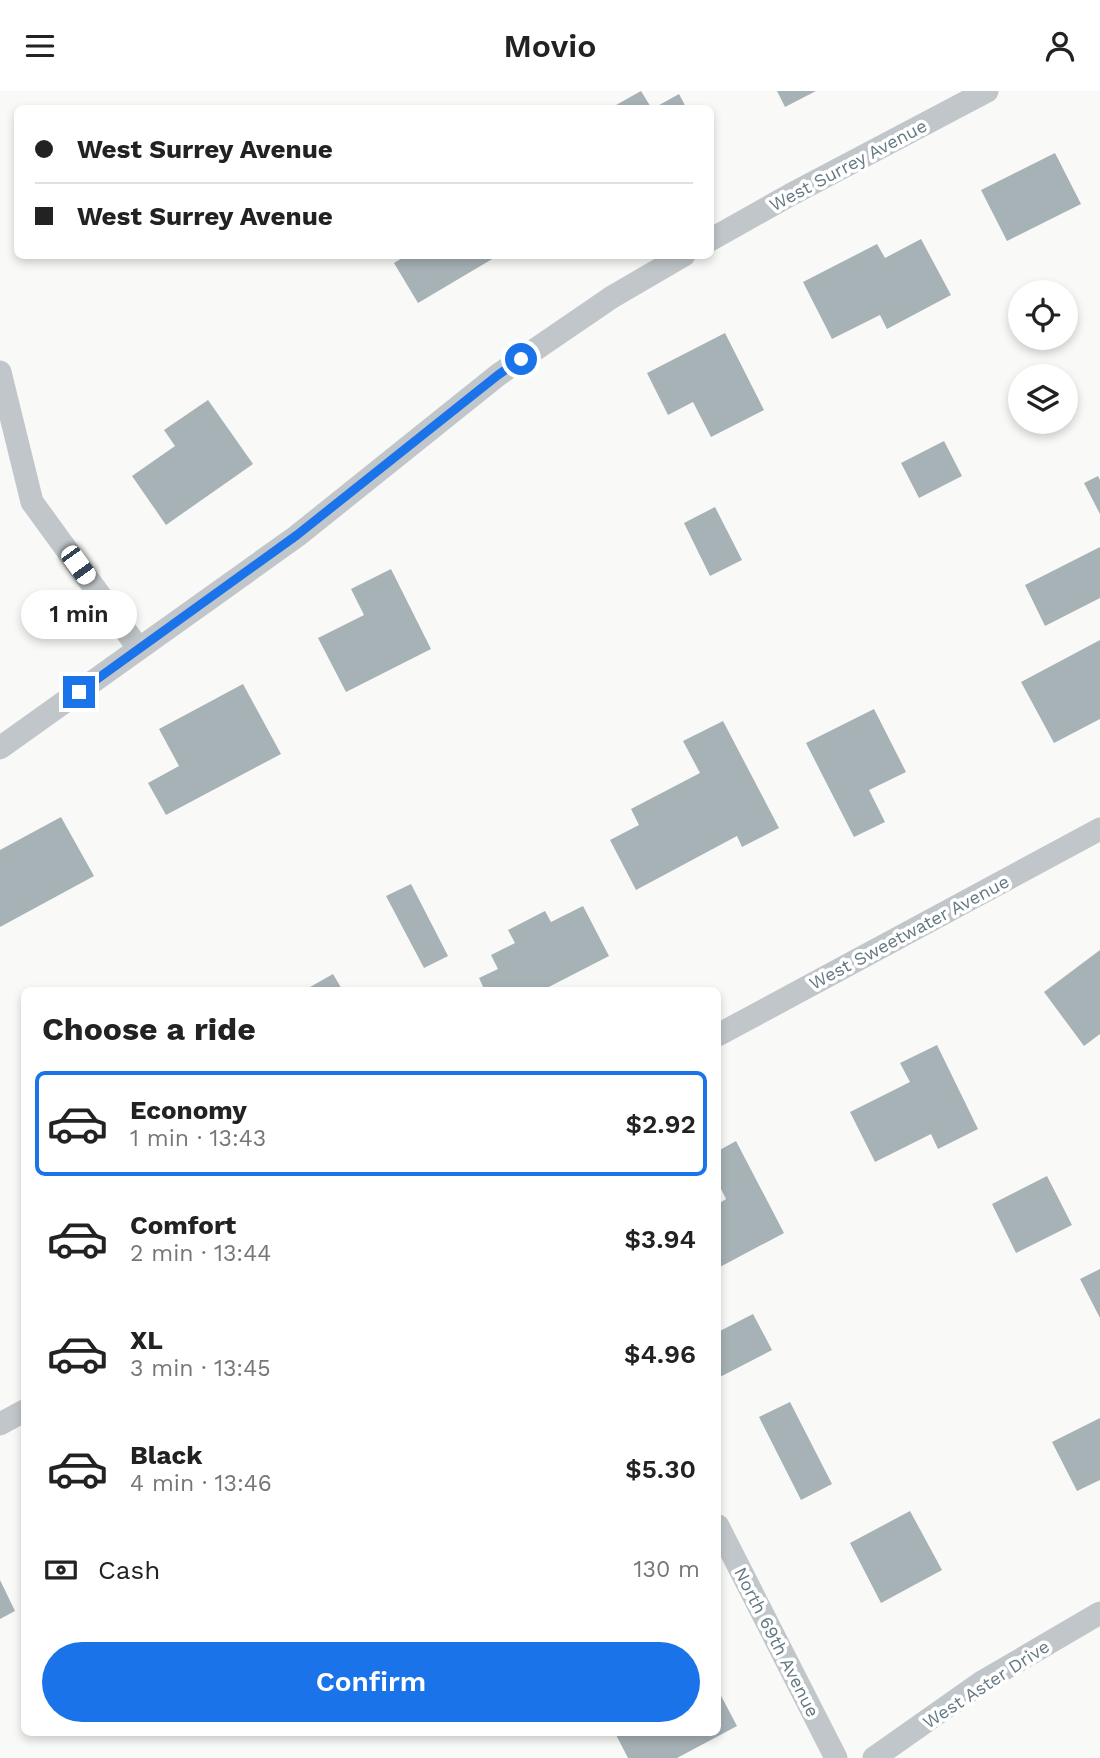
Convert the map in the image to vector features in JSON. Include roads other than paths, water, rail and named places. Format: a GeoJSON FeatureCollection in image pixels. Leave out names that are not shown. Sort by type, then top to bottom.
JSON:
{"type":"FeatureCollection","features":[{"type":"Feature","properties":{"kind":"street","name":"West Surrey Avenue"},"geometry":{"type":"LineString","coordinates":[[714,238],[987,91]]}},
{"type":"Feature","properties":{"kind":"street"},"geometry":{"type":"LineString","coordinates":[[0,748],[297,535],[498,375],[612,297],[677,259]]}},
{"type":"Feature","properties":{"kind":"street"},"geometry":{"type":"LineString","coordinates":[[0,372],[32,502],[139,649]]}},
{"type":"Feature","properties":{"kind":"street","name":"West Sweetwater Avenue"},"geometry":{"type":"LineString","coordinates":[[721,1033],[1100,829]]}},
{"type":"Feature","properties":{"kind":"street"},"geometry":{"type":"LineString","coordinates":[[0,1424],[21,1413]]}},
{"type":"Feature","properties":{"kind":"street","name":"North 69th Avenue"},"geometry":{"type":"LineString","coordinates":[[721,1532],[836,1758]]}},
{"type":"Feature","properties":{"kind":"street","name":"West Aster Drive"},"geometry":{"type":"LineString","coordinates":[[874,1758],[982,1682],[1100,1613]]}}]}
